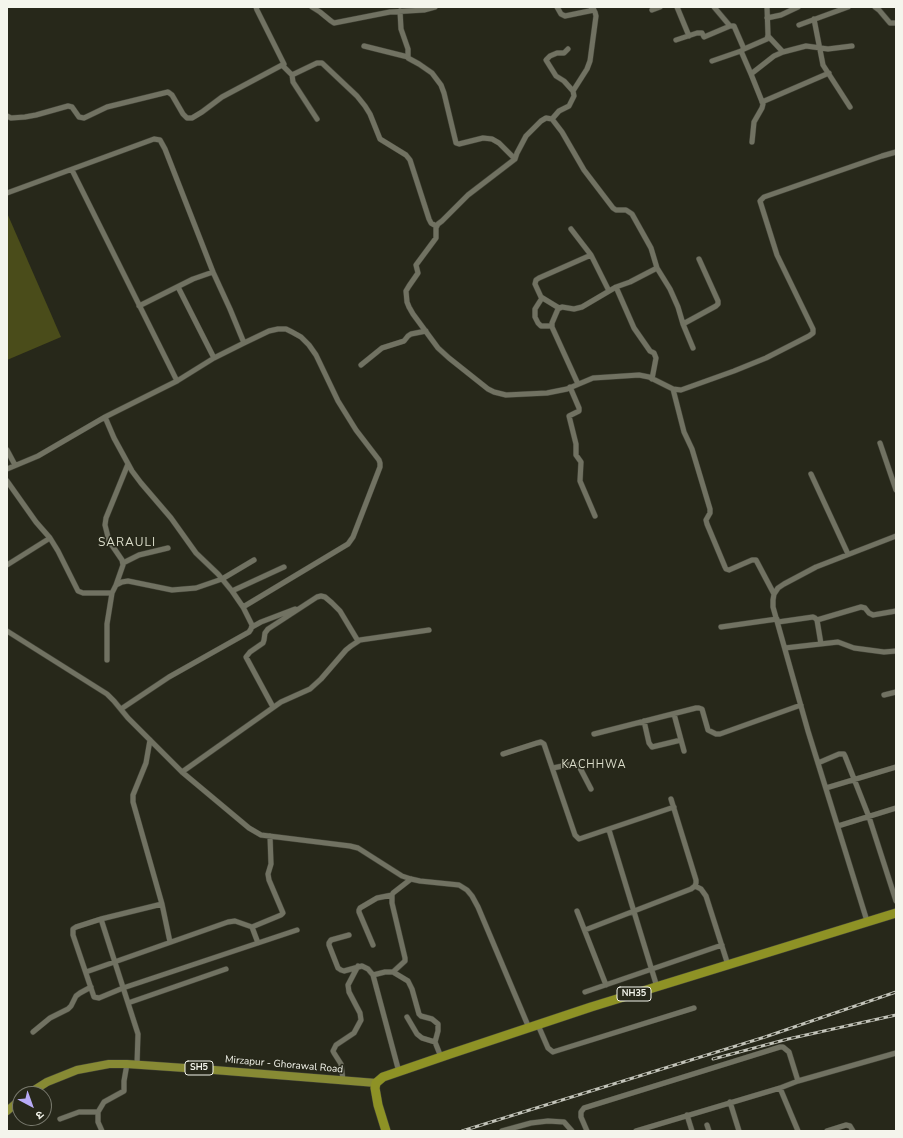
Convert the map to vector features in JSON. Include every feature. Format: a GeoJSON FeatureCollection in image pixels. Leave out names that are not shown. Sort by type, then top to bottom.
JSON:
{"type":"FeatureCollection","features":[{"type":"Feature","properties":{"kind":"highway","name":"NH35"},"geometry":{"type":"LineString","coordinates":[[376,1083],[383,1078],[399,1072],[534,1026],[896,913]]}},
{"type":"Feature","properties":{"kind":"highway"},"geometry":{"type":"LineString","coordinates":[[376,1083],[374,1088],[375,1094],[386,1131]]}},
{"type":"Feature","properties":{"kind":"main road","name":"Mirzapur - Ghorawal Road"},"geometry":{"type":"LineString","coordinates":[[41,1086],[77,1070],[110,1064],[137,1064],[376,1083]]}},
{"type":"Feature","properties":{"kind":"street"},"geometry":{"type":"LineString","coordinates":[[256,7],[284,62],[282,65]]}},
{"type":"Feature","properties":{"kind":"street"},"geometry":{"type":"LineString","coordinates":[[312,7],[334,23],[400,11],[424,10],[435,7]]}},
{"type":"Feature","properties":{"kind":"street"},"geometry":{"type":"LineString","coordinates":[[557,7],[561,14],[565,16],[593,9],[596,16],[590,61],[587,69],[573,91]]}},
{"type":"Feature","properties":{"kind":"street"},"geometry":{"type":"LineString","coordinates":[[652,10],[660,7]]}},
{"type":"Feature","properties":{"kind":"street"},"geometry":{"type":"LineString","coordinates":[[677,7],[689,36]]}},
{"type":"Feature","properties":{"kind":"street"},"geometry":{"type":"LineString","coordinates":[[714,7],[730,26],[734,26],[762,102],[762,108],[754,122],[752,142]]}},
{"type":"Feature","properties":{"kind":"street"},"geometry":{"type":"LineString","coordinates":[[767,7],[768,36],[783,52]]}},
{"type":"Feature","properties":{"kind":"street"},"geometry":{"type":"LineString","coordinates":[[767,18],[781,15],[798,7]]}},
{"type":"Feature","properties":{"kind":"street"},"geometry":{"type":"LineString","coordinates":[[799,25],[848,7]]}},
{"type":"Feature","properties":{"kind":"street"},"geometry":{"type":"LineString","coordinates":[[875,7],[890,23],[896,23]]}},
{"type":"Feature","properties":{"kind":"street"},"geometry":{"type":"LineString","coordinates":[[400,11],[401,29],[408,49],[408,57]]}},
{"type":"Feature","properties":{"kind":"street"},"geometry":{"type":"LineString","coordinates":[[814,19],[822,61],[850,107]]}},
{"type":"Feature","properties":{"kind":"street"},"geometry":{"type":"LineString","coordinates":[[676,40],[698,33],[702,33],[704,37],[730,26]]}},
{"type":"Feature","properties":{"kind":"street"},"geometry":{"type":"LineString","coordinates":[[712,61],[743,50],[767,39],[768,36]]}},
{"type":"Feature","properties":{"kind":"street"},"geometry":{"type":"LineString","coordinates":[[364,46],[408,57],[432,73],[441,85],[444,93],[456,143],[460,144],[483,138],[492,139],[500,143],[515,159]]}},
{"type":"Feature","properties":{"kind":"street"},"geometry":{"type":"LineString","coordinates":[[751,74],[774,56],[783,52],[806,46],[832,49],[852,46]]}},
{"type":"Feature","properties":{"kind":"street"},"geometry":{"type":"LineString","coordinates":[[552,119],[560,111],[569,106],[574,96],[573,91],[564,81],[556,76],[546,60],[550,56],[557,53],[564,53],[568,49]]}},
{"type":"Feature","properties":{"kind":"street"},"geometry":{"type":"LineString","coordinates":[[292,75],[319,62],[322,63],[362,101],[370,114],[380,139],[410,160],[429,219],[431,224],[436,226]]}},
{"type":"Feature","properties":{"kind":"street"},"geometry":{"type":"LineString","coordinates":[[282,65],[292,75],[293,82],[317,119]]}},
{"type":"Feature","properties":{"kind":"street"},"geometry":{"type":"LineString","coordinates":[[8,117],[16,118],[36,115],[68,106],[72,107],[79,117],[84,118],[107,107],[168,92],[172,95],[183,114],[187,118],[192,118],[233,90],[282,65]]}},
{"type":"Feature","properties":{"kind":"street"},"geometry":{"type":"LineString","coordinates":[[762,102],[829,73]]}},
{"type":"Feature","properties":{"kind":"street"},"geometry":{"type":"LineString","coordinates":[[552,119],[546,118],[541,121],[526,136],[515,159],[468,195],[436,226],[436,238],[416,265],[418,273],[406,291],[409,308],[444,354],[488,389],[506,395],[556,392],[597,377],[614,377],[639,374],[674,389],[685,389],[766,358],[809,336],[813,333],[813,329],[777,255],[760,201],[762,198],[896,152]]}},
{"type":"Feature","properties":{"kind":"street"},"geometry":{"type":"LineString","coordinates":[[552,119],[562,132],[584,170],[613,208],[619,211],[626,210],[632,214],[651,248],[657,268],[670,289],[693,348]]}},
{"type":"Feature","properties":{"kind":"street"},"geometry":{"type":"LineString","coordinates":[[7,193],[154,139],[160,140],[166,149],[213,272],[244,343]]}},
{"type":"Feature","properties":{"kind":"street"},"geometry":{"type":"LineString","coordinates":[[72,170],[176,380]]}},
{"type":"Feature","properties":{"kind":"street"},"geometry":{"type":"LineString","coordinates":[[571,229],[591,255],[609,291]]}},
{"type":"Feature","properties":{"kind":"street"},"geometry":{"type":"LineString","coordinates":[[591,255],[537,279],[535,284],[542,298],[559,308],[574,309],[582,307],[616,287],[630,282],[657,268]]}},
{"type":"Feature","properties":{"kind":"street"},"geometry":{"type":"LineString","coordinates":[[683,324],[718,304],[699,259]]}},
{"type":"Feature","properties":{"kind":"street"},"geometry":{"type":"LineString","coordinates":[[139,306],[193,279],[213,272]]}},
{"type":"Feature","properties":{"kind":"street"},"geometry":{"type":"LineString","coordinates":[[178,287],[214,358]]}},
{"type":"Feature","properties":{"kind":"street"},"geometry":{"type":"LineString","coordinates":[[616,287],[634,328],[650,351],[654,353],[656,358],[652,379]]}},
{"type":"Feature","properties":{"kind":"street"},"geometry":{"type":"LineString","coordinates":[[542,298],[535,309],[535,317],[541,326],[552,326]]}},
{"type":"Feature","properties":{"kind":"street"},"geometry":{"type":"LineString","coordinates":[[559,308],[557,310],[552,329],[578,384]]}},
{"type":"Feature","properties":{"kind":"street"},"geometry":{"type":"LineString","coordinates":[[7,469],[38,456],[105,417],[244,343],[269,331],[278,329],[292,332],[305,341],[313,350],[338,401],[348,418],[379,460],[380,465],[353,537],[348,544],[243,607]]}},
{"type":"Feature","properties":{"kind":"street"},"geometry":{"type":"LineString","coordinates":[[362,365],[382,348],[404,341],[411,334],[426,331]]}},
{"type":"Feature","properties":{"kind":"street"},"geometry":{"type":"LineString","coordinates":[[570,387],[579,408],[579,411],[569,416],[576,444],[576,454],[581,463],[580,481],[595,516]]}},
{"type":"Feature","properties":{"kind":"street"},"geometry":{"type":"LineString","coordinates":[[674,389],[684,432],[692,449],[710,509],[710,513],[706,520],[707,524],[723,564],[726,569],[729,570],[752,560],[756,560],[774,594]]}},
{"type":"Feature","properties":{"kind":"street"},"geometry":{"type":"LineString","coordinates":[[105,417],[128,464],[141,483],[171,518],[196,553],[232,591],[243,607],[252,627]]}},
{"type":"Feature","properties":{"kind":"street"},"geometry":{"type":"LineString","coordinates":[[880,443],[896,490]]}},
{"type":"Feature","properties":{"kind":"street"},"geometry":{"type":"LineString","coordinates":[[7,450],[15,465]]}},
{"type":"Feature","properties":{"kind":"street"},"geometry":{"type":"LineString","coordinates":[[107,660],[107,624],[112,593],[123,563],[109,540],[105,526],[106,518],[128,464]]}},
{"type":"Feature","properties":{"kind":"street"},"geometry":{"type":"LineString","coordinates":[[811,474],[848,554]]}},
{"type":"Feature","properties":{"kind":"street"},"geometry":{"type":"LineString","coordinates":[[7,481],[36,522],[50,538],[78,591],[83,593],[112,593]]}},
{"type":"Feature","properties":{"kind":"street"},"geometry":{"type":"LineString","coordinates":[[867,921],[801,705],[777,621],[773,600],[774,594],[778,588],[816,567],[896,536]]}},
{"type":"Feature","properties":{"kind":"street"},"geometry":{"type":"LineString","coordinates":[[7,565],[50,538]]}},
{"type":"Feature","properties":{"kind":"street"},"geometry":{"type":"LineString","coordinates":[[123,563],[139,555],[168,548]]}},
{"type":"Feature","properties":{"kind":"street"},"geometry":{"type":"LineString","coordinates":[[116,585],[122,582],[128,582],[164,589],[181,590],[201,587],[222,579],[254,560]]}},
{"type":"Feature","properties":{"kind":"street"},"geometry":{"type":"LineString","coordinates":[[232,591],[284,567]]}},
{"type":"Feature","properties":{"kind":"street"},"geometry":{"type":"LineString","coordinates":[[273,707],[246,656],[263,643],[265,633],[268,629],[319,596],[326,597],[340,611],[358,641]]}},
{"type":"Feature","properties":{"kind":"street"},"geometry":{"type":"LineString","coordinates":[[121,709],[169,677],[249,632],[252,627],[261,622],[306,605]]}},
{"type":"Feature","properties":{"kind":"street"},"geometry":{"type":"LineString","coordinates":[[721,627],[813,617],[817,620],[861,607],[865,608],[873,615],[896,611]]}},
{"type":"Feature","properties":{"kind":"street"},"geometry":{"type":"LineString","coordinates":[[817,620],[821,644]]}},
{"type":"Feature","properties":{"kind":"street"},"geometry":{"type":"LineString","coordinates":[[182,772],[273,707],[310,689],[321,679],[346,650],[358,641],[429,630]]}},
{"type":"Feature","properties":{"kind":"street"},"geometry":{"type":"LineString","coordinates":[[7,631],[110,696],[150,740],[182,772],[249,828],[261,834],[270,836],[358,848],[402,876],[420,881],[459,885],[467,890],[478,907],[534,1026],[550,1050],[556,1051],[694,1008]]}},
{"type":"Feature","properties":{"kind":"street"},"geometry":{"type":"LineString","coordinates":[[785,648],[838,642],[854,648],[880,652],[896,651]]}},
{"type":"Feature","properties":{"kind":"street"},"geometry":{"type":"LineString","coordinates":[[884,695],[896,692]]}},
{"type":"Feature","properties":{"kind":"street"},"geometry":{"type":"LineString","coordinates":[[594,734],[700,708],[704,714],[708,730],[716,734],[720,734],[801,705]]}},
{"type":"Feature","properties":{"kind":"street"},"geometry":{"type":"LineString","coordinates":[[674,714],[684,751]]}},
{"type":"Feature","properties":{"kind":"street"},"geometry":{"type":"LineString","coordinates":[[644,721],[649,743],[652,747],[681,740]]}},
{"type":"Feature","properties":{"kind":"street"},"geometry":{"type":"LineString","coordinates":[[150,740],[146,763],[134,795],[133,802],[162,904],[170,942]]}},
{"type":"Feature","properties":{"kind":"street"},"geometry":{"type":"LineString","coordinates":[[502,754],[541,742],[544,744],[579,840],[674,807]]}},
{"type":"Feature","properties":{"kind":"street"},"geometry":{"type":"LineString","coordinates":[[818,763],[840,754],[844,754],[869,817],[896,901]]}},
{"type":"Feature","properties":{"kind":"street"},"geometry":{"type":"LineString","coordinates":[[553,768],[576,764],[579,766],[591,789]]}},
{"type":"Feature","properties":{"kind":"street"},"geometry":{"type":"LineString","coordinates":[[826,788],[896,767]]}},
{"type":"Feature","properties":{"kind":"street"},"geometry":{"type":"LineString","coordinates":[[585,930],[691,889],[695,886],[696,880],[671,799]]}},
{"type":"Feature","properties":{"kind":"street"},"geometry":{"type":"LineString","coordinates":[[838,826],[896,808]]}},
{"type":"Feature","properties":{"kind":"street"},"geometry":{"type":"LineString","coordinates":[[609,830],[657,987]]}},
{"type":"Feature","properties":{"kind":"street"},"geometry":{"type":"LineString","coordinates":[[86,972],[228,922],[235,921],[252,926],[283,913],[269,880],[268,874],[271,864],[270,836]]}},
{"type":"Feature","properties":{"kind":"street"},"geometry":{"type":"LineString","coordinates":[[393,972],[405,961],[405,958],[392,903],[392,896],[393,893],[411,879]]}},
{"type":"Feature","properties":{"kind":"street"},"geometry":{"type":"LineString","coordinates":[[695,886],[701,889],[706,896],[728,965]]}},
{"type":"Feature","properties":{"kind":"street"},"geometry":{"type":"LineString","coordinates":[[373,945],[359,910],[377,898],[392,896]]}},
{"type":"Feature","properties":{"kind":"street"},"geometry":{"type":"LineString","coordinates":[[162,904],[100,919],[73,929],[90,987],[96,998],[297,930]]}},
{"type":"Feature","properties":{"kind":"street"},"geometry":{"type":"LineString","coordinates":[[577,911],[606,985]]}},
{"type":"Feature","properties":{"kind":"street"},"geometry":{"type":"LineString","coordinates":[[100,919],[138,1034],[137,1064]]}},
{"type":"Feature","properties":{"kind":"street"},"geometry":{"type":"LineString","coordinates":[[252,926],[258,943]]}},
{"type":"Feature","properties":{"kind":"street"},"geometry":{"type":"LineString","coordinates":[[349,935],[329,941],[338,968],[344,971],[358,966],[365,966],[373,975],[399,1072]]}},
{"type":"Feature","properties":{"kind":"street"},"geometry":{"type":"LineString","coordinates":[[585,992],[722,945]]}},
{"type":"Feature","properties":{"kind":"street"},"geometry":{"type":"LineString","coordinates":[[343,1080],[341,1064],[333,1051],[336,1045],[354,1033],[361,1020],[360,1013],[348,985],[358,966]]}},
{"type":"Feature","properties":{"kind":"street"},"geometry":{"type":"LineString","coordinates":[[128,1003],[226,970]]}},
{"type":"Feature","properties":{"kind":"street"},"geometry":{"type":"LineString","coordinates":[[373,975],[393,972],[405,979],[410,984],[419,1014],[432,1019],[438,1024],[435,1042],[441,1057]]}},
{"type":"Feature","properties":{"kind":"street"},"geometry":{"type":"LineString","coordinates":[[33,1032],[50,1018],[68,1009],[80,992],[90,987]]}},
{"type":"Feature","properties":{"kind":"street"},"geometry":{"type":"LineString","coordinates":[[407,1017],[417,1034],[422,1038],[435,1042]]}},
{"type":"Feature","properties":{"kind":"street"},"geometry":{"type":"LineString","coordinates":[[587,1131],[581,1117],[581,1112],[584,1108],[783,1047],[788,1052],[798,1081]]}},
{"type":"Feature","properties":{"kind":"street"},"geometry":{"type":"LineString","coordinates":[[636,1131],[896,1052]]}},
{"type":"Feature","properties":{"kind":"street"},"geometry":{"type":"LineString","coordinates":[[102,1131],[98,1122],[98,1112],[104,1102],[124,1091],[127,1064]]}},
{"type":"Feature","properties":{"kind":"street"},"geometry":{"type":"LineString","coordinates":[[780,1088],[798,1131]]}},
{"type":"Feature","properties":{"kind":"street"},"geometry":{"type":"LineString","coordinates":[[730,1102],[739,1131]]}},
{"type":"Feature","properties":{"kind":"street"},"geometry":{"type":"LineString","coordinates":[[60,1119],[79,1112],[98,1112]]}},
{"type":"Feature","properties":{"kind":"street"},"geometry":{"type":"LineString","coordinates":[[687,1115],[692,1131]]}},
{"type":"Feature","properties":{"kind":"street"},"geometry":{"type":"LineString","coordinates":[[502,1131],[540,1121],[562,1121],[567,1124],[572,1131]]}},
{"type":"Feature","properties":{"kind":"street"},"geometry":{"type":"LineString","coordinates":[[658,1124],[661,1131]]}},
{"type":"Feature","properties":{"kind":"street"},"geometry":{"type":"LineString","coordinates":[[827,1131],[846,1125],[850,1126],[853,1131]]}},
{"type":"Feature","properties":{"kind":"shaded area"},"geometry":{"type":"Polygon","coordinates":[[[7,213],[61,337],[7,360],[7,213]]]}},
{"type":"Feature","properties":{"kind":"railway"},"geometry":{"type":"LineString","coordinates":[[462,1131],[765,1037],[896,992]]}},
{"type":"Feature","properties":{"kind":"railway"},"geometry":{"type":"LineString","coordinates":[[713,1059],[788,1039],[896,1015]]}},
{"type":"Feature","properties":{"kind":"district","name":"SARAULI"},"geometry":{"type":"Point","coordinates":[127,543]}},
{"type":"Feature","properties":{"kind":"district","name":"KACHHWA"},"geometry":{"type":"Point","coordinates":[594,765]}}]}
